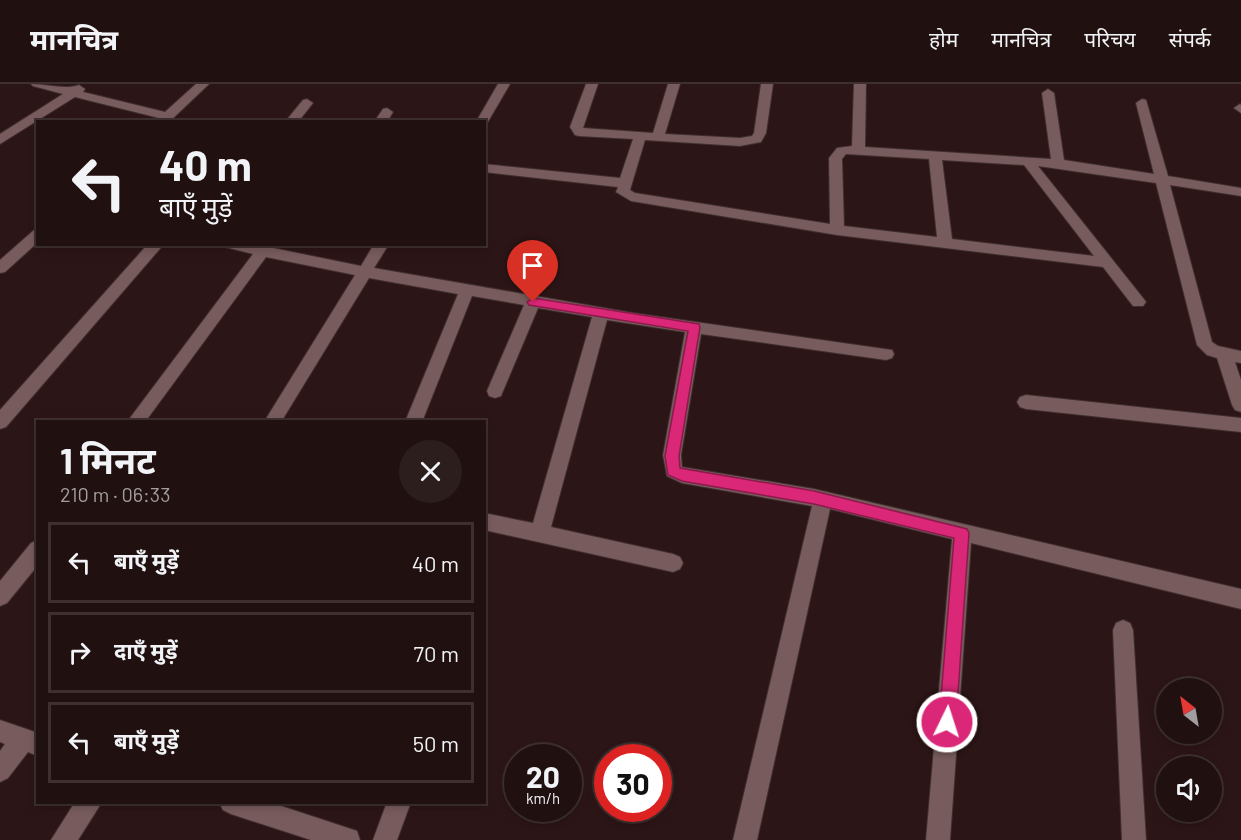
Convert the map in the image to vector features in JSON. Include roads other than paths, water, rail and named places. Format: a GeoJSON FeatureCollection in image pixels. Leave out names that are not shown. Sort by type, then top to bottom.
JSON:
{"type":"FeatureCollection","features":[{"type":"Feature","properties":{"kind":"street"},"geometry":{"type":"LineString","coordinates":[[37,84],[164,119],[203,84]]}},
{"type":"Feature","properties":{"kind":"street"},"geometry":{"type":"LineString","coordinates":[[0,140],[87,84]]}},
{"type":"Feature","properties":{"kind":"street"},"geometry":{"type":"LineString","coordinates":[[483,120],[504,84]]}},
{"type":"Feature","properties":{"kind":"street"},"geometry":{"type":"LineString","coordinates":[[592,84],[576,127],[583,133],[740,142],[757,139],[760,133],[767,84]]}},
{"type":"Feature","properties":{"kind":"street"},"geometry":{"type":"LineString","coordinates":[[658,136],[675,84]]}},
{"type":"Feature","properties":{"kind":"street"},"geometry":{"type":"LineString","coordinates":[[858,151],[860,84]]}},
{"type":"Feature","properties":{"kind":"street"},"geometry":{"type":"LineString","coordinates":[[1048,93],[1058,163]]}},
{"type":"Feature","properties":{"kind":"street"},"geometry":{"type":"LineString","coordinates":[[293,120],[307,103]]}},
{"type":"Feature","properties":{"kind":"street"},"geometry":{"type":"LineString","coordinates":[[1142,103],[1205,345],[1213,351],[1233,355],[1241,405]]}},
{"type":"Feature","properties":{"kind":"street"},"geometry":{"type":"LineString","coordinates":[[640,136],[624,183],[623,192],[631,197],[837,230],[1108,262]]}},
{"type":"Feature","properties":{"kind":"street"},"geometry":{"type":"LineString","coordinates":[[837,230],[835,158],[842,151],[1058,163],[1241,192]]}},
{"type":"Feature","properties":{"kind":"street"},"geometry":{"type":"LineString","coordinates":[[935,155],[945,244]]}},
{"type":"Feature","properties":{"kind":"street"},"geometry":{"type":"LineString","coordinates":[[1027,160],[1138,302]]}},
{"type":"Feature","properties":{"kind":"street"},"geometry":{"type":"LineString","coordinates":[[486,168],[624,183]]}},
{"type":"Feature","properties":{"kind":"street"},"geometry":{"type":"LineString","coordinates":[[0,268],[36,236]]}},
{"type":"Feature","properties":{"kind":"street"},"geometry":{"type":"LineString","coordinates":[[0,422],[155,246]]}},
{"type":"Feature","properties":{"kind":"street"},"geometry":{"type":"LineString","coordinates":[[248,246],[265,248],[365,272],[533,302],[885,354]]}},
{"type":"Feature","properties":{"kind":"street"},"geometry":{"type":"LineString","coordinates":[[273,420],[381,246]]}},
{"type":"Feature","properties":{"kind":"street"},"geometry":{"type":"LineString","coordinates":[[136,420],[265,248]]}},
{"type":"Feature","properties":{"kind":"street"},"geometry":{"type":"LineString","coordinates":[[414,420],[467,290]]}},
{"type":"Feature","properties":{"kind":"street"},"geometry":{"type":"LineString","coordinates":[[495,391],[533,302]]}},
{"type":"Feature","properties":{"kind":"street"},"geometry":{"type":"LineString","coordinates":[[540,534],[601,313]]}},
{"type":"Feature","properties":{"kind":"street"},"geometry":{"type":"LineString","coordinates":[[694,327],[672,456],[673,471],[682,475],[814,497],[1241,599]]}},
{"type":"Feature","properties":{"kind":"street"},"geometry":{"type":"LineString","coordinates":[[1026,402],[1241,425]]}},
{"type":"Feature","properties":{"kind":"street"},"geometry":{"type":"LineString","coordinates":[[745,840],[821,510],[822,503],[814,497]]}},
{"type":"Feature","properties":{"kind":"street"},"geometry":{"type":"LineString","coordinates":[[486,521],[673,563]]}},
{"type":"Feature","properties":{"kind":"street"},"geometry":{"type":"LineString","coordinates":[[938,840],[962,533]]}},
{"type":"Feature","properties":{"kind":"street"},"geometry":{"type":"LineString","coordinates":[[0,596],[36,551]]}},
{"type":"Feature","properties":{"kind":"street"},"geometry":{"type":"LineString","coordinates":[[1123,630],[1134,840]]}},
{"type":"Feature","properties":{"kind":"street"},"geometry":{"type":"LineString","coordinates":[[0,732],[30,742],[0,770]]}},
{"type":"Feature","properties":{"kind":"street"},"geometry":{"type":"LineString","coordinates":[[63,840],[89,804]]}},
{"type":"Feature","properties":{"kind":"street"},"geometry":{"type":"LineString","coordinates":[[237,804],[348,840]]}},
{"type":"Feature","properties":{"kind":"street"},"geometry":{"type":"LineString","coordinates":[[385,840],[398,804]]}}]}
